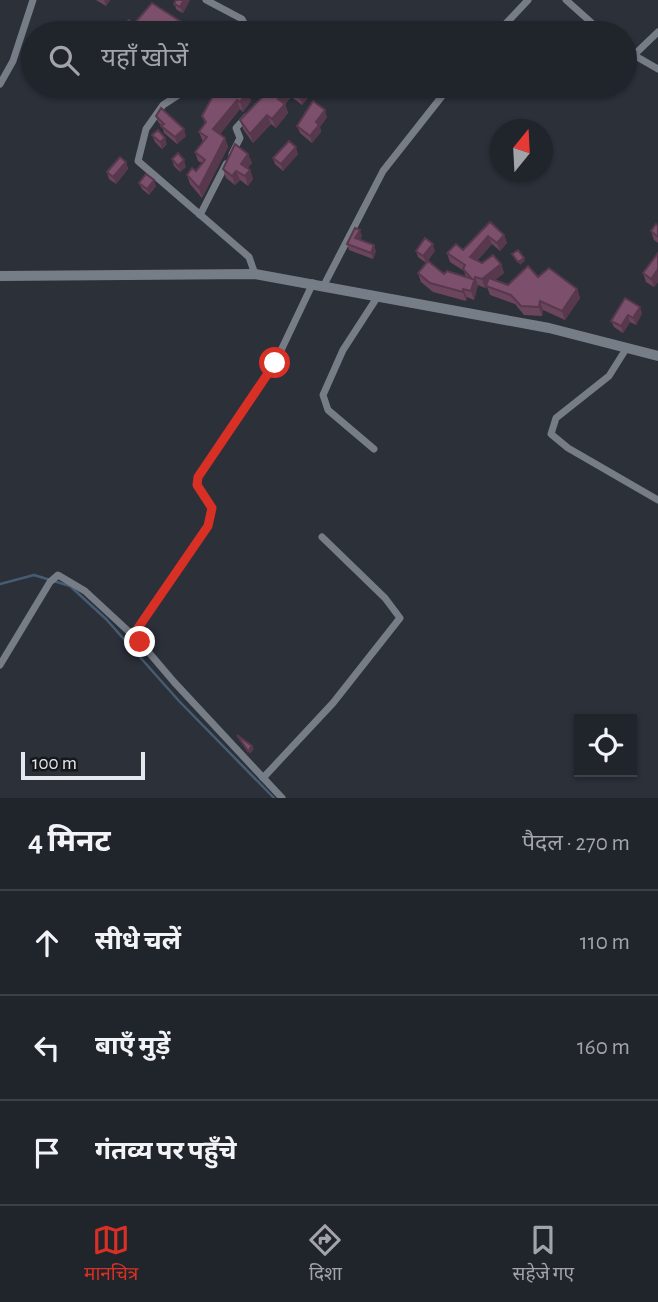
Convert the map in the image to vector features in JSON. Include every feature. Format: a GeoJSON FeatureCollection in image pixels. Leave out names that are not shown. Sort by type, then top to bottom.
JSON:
{"type":"FeatureCollection","features":[{"type":"Feature","properties":{"kind":"main road"},"geometry":{"type":"LineString","coordinates":[[0,276],[255,274],[550,328],[658,356]]}},
{"type":"Feature","properties":{"kind":"street"},"geometry":{"type":"LineString","coordinates":[[26,21],[33,0]]}},
{"type":"Feature","properties":{"kind":"street"},"geometry":{"type":"LineString","coordinates":[[206,0],[243,21]]}},
{"type":"Feature","properties":{"kind":"street"},"geometry":{"type":"LineString","coordinates":[[508,21],[528,0]]}},
{"type":"Feature","properties":{"kind":"street"},"geometry":{"type":"LineString","coordinates":[[566,0],[590,21]]}},
{"type":"Feature","properties":{"kind":"street"},"geometry":{"type":"LineString","coordinates":[[637,52],[658,32]]}},
{"type":"Feature","properties":{"kind":"street"},"geometry":{"type":"LineString","coordinates":[[0,84],[13,61],[21,37]]}},
{"type":"Feature","properties":{"kind":"street"},"geometry":{"type":"LineString","coordinates":[[637,57],[658,69]]}},
{"type":"Feature","properties":{"kind":"street"},"geometry":{"type":"LineString","coordinates":[[174,98],[163,105],[146,129],[137,158],[139,165],[249,257],[255,274]]}},
{"type":"Feature","properties":{"kind":"street"},"geometry":{"type":"LineString","coordinates":[[260,102],[264,98]]}},
{"type":"Feature","properties":{"kind":"street"},"geometry":{"type":"LineString","coordinates":[[140,642],[138,628],[208,526],[212,508],[197,485],[198,477],[275,363],[383,172],[441,98]]}},
{"type":"Feature","properties":{"kind":"street"},"geometry":{"type":"LineString","coordinates":[[200,215],[240,138],[236,128],[252,111]]}},
{"type":"Feature","properties":{"kind":"street"},"geometry":{"type":"LineString","coordinates":[[374,449],[328,410],[323,395],[343,350],[378,296]]}},
{"type":"Feature","properties":{"kind":"street"},"geometry":{"type":"LineString","coordinates":[[626,349],[609,376],[556,418],[551,434],[568,448],[658,500]]}},
{"type":"Feature","properties":{"kind":"street"},"geometry":{"type":"LineString","coordinates":[[263,778],[325,712],[400,620],[399,614],[385,598],[322,537]]}},
{"type":"Feature","properties":{"kind":"street"},"geometry":{"type":"LineString","coordinates":[[0,666],[52,579],[63,576],[85,591],[140,642],[282,798]]}},
{"type":"Feature","properties":{"kind":"building"},"geometry":{"type":"Polygon","coordinates":[[[176,0],[184,0],[180,7],[174,4],[176,0]]]}},
{"type":"Feature","properties":{"kind":"building"},"geometry":{"type":"Polygon","coordinates":[[[152,3],[180,21],[137,21],[152,3]]]}},
{"type":"Feature","properties":{"kind":"building"},"geometry":{"type":"Polygon","coordinates":[[[212,98],[243,98],[240,102],[237,100],[213,129],[225,138],[199,188],[187,175],[192,168],[196,171],[205,160],[195,152],[207,137],[199,132],[206,122],[202,116],[212,98]]]}},
{"type":"Feature","properties":{"kind":"building"},"geometry":{"type":"Polygon","coordinates":[[[261,98],[279,98],[285,104],[272,119],[267,115],[250,134],[240,120],[261,98]]]}},
{"type":"Feature","properties":{"kind":"building"},"geometry":{"type":"Polygon","coordinates":[[[313,101],[325,110],[316,122],[319,125],[310,136],[297,126],[313,101]]]}},
{"type":"Feature","properties":{"kind":"building"},"geometry":{"type":"Polygon","coordinates":[[[161,108],[184,129],[175,137],[161,126],[164,124],[156,116],[161,108]]]}},
{"type":"Feature","properties":{"kind":"building"},"geometry":{"type":"Polygon","coordinates":[[[158,130],[165,138],[160,142],[152,135],[158,130]]]}},
{"type":"Feature","properties":{"kind":"building"},"geometry":{"type":"Polygon","coordinates":[[[289,141],[296,147],[281,164],[273,158],[289,141]]]}},
{"type":"Feature","properties":{"kind":"building"},"geometry":{"type":"Polygon","coordinates":[[[235,144],[248,154],[241,164],[250,170],[245,176],[236,171],[232,176],[223,169],[235,144]]]}},
{"type":"Feature","properties":{"kind":"building"},"geometry":{"type":"Polygon","coordinates":[[[178,153],[184,160],[178,166],[172,159],[178,153]]]}},
{"type":"Feature","properties":{"kind":"building"},"geometry":{"type":"Polygon","coordinates":[[[120,157],[126,162],[113,177],[107,172],[120,157]]]}},
{"type":"Feature","properties":{"kind":"building"},"geometry":{"type":"Polygon","coordinates":[[[146,174],[154,180],[147,189],[139,183],[146,174]]]}},
{"type":"Feature","properties":{"kind":"building"},"geometry":{"type":"Polygon","coordinates":[[[490,222],[504,235],[497,243],[488,236],[470,257],[482,263],[493,255],[501,264],[482,279],[475,277],[471,291],[463,289],[463,292],[430,283],[418,273],[428,261],[444,274],[447,271],[472,279],[463,269],[465,265],[447,253],[456,244],[463,250],[490,222]]]}},
{"type":"Feature","properties":{"kind":"building"},"geometry":{"type":"Polygon","coordinates":[[[656,224],[658,226],[658,237],[651,231],[656,224]]]}},
{"type":"Feature","properties":{"kind":"building"},"geometry":{"type":"Polygon","coordinates":[[[355,228],[360,230],[355,238],[374,245],[371,253],[347,244],[355,228]]]}},
{"type":"Feature","properties":{"kind":"building"},"geometry":{"type":"Polygon","coordinates":[[[425,238],[433,244],[423,256],[416,251],[425,238]]]}},
{"type":"Feature","properties":{"kind":"building"},"geometry":{"type":"Polygon","coordinates":[[[518,250],[524,258],[518,262],[512,254],[518,250]]]}},
{"type":"Feature","properties":{"kind":"building"},"geometry":{"type":"Polygon","coordinates":[[[658,253],[658,269],[651,279],[643,273],[658,253]]]}},
{"type":"Feature","properties":{"kind":"building"},"geometry":{"type":"Polygon","coordinates":[[[528,266],[538,277],[549,268],[577,289],[562,311],[540,301],[539,307],[521,306],[511,295],[486,286],[489,278],[508,285],[528,266]]]}},
{"type":"Feature","properties":{"kind":"building"},"geometry":{"type":"Polygon","coordinates":[[[625,298],[640,307],[633,318],[628,315],[621,326],[611,321],[625,298]]]}},
{"type":"Feature","properties":{"kind":"building"},"geometry":{"type":"Polygon","coordinates":[[[237,735],[252,746],[248,751],[237,735]]]}},
{"type":"Feature","properties":{"kind":"waterway"},"geometry":{"type":"LineString","coordinates":[[0,584],[34,575],[70,586],[106,619],[179,701],[274,798]]}},
{"type":"Feature","properties":{"kind":"route"},"geometry":{"type":"LineString","coordinates":[[140,642],[138,628],[208,526],[212,508],[200,492],[198,477],[275,363]]}}]}
